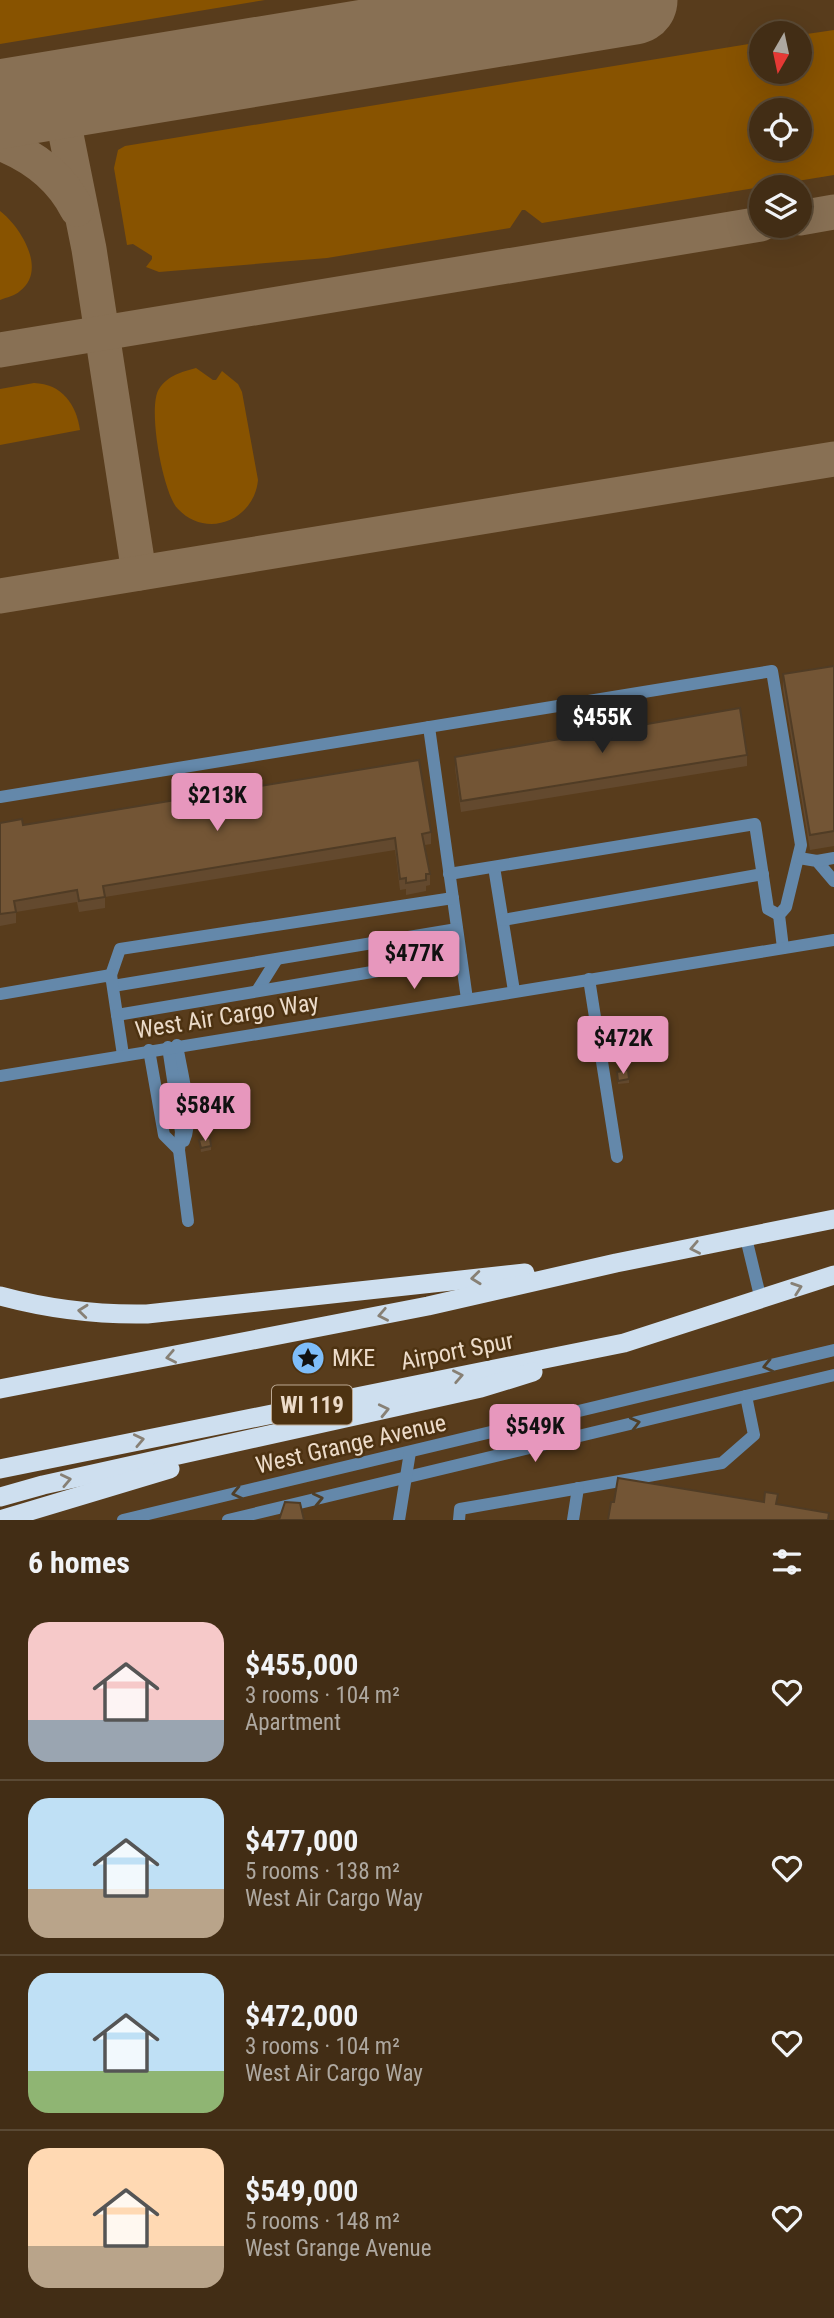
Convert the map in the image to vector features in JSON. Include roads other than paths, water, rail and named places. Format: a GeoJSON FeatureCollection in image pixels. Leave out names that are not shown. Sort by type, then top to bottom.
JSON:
{"type":"FeatureCollection","features":[{"type":"Feature","properties":{"kind":"highway","name":"Airport Spur"},"geometry":{"type":"LineString","coordinates":[[0,1389],[428,1306],[617,1263],[834,1219]]}},
{"type":"Feature","properties":{"kind":"highway"},"geometry":{"type":"LineString","coordinates":[[0,1296],[68,1310],[147,1314],[617,1263]]}},
{"type":"Feature","properties":{"kind":"highway","name":"Airport Spur"},"geometry":{"type":"LineString","coordinates":[[0,1469],[624,1343],[834,1275]]}},
{"type":"Feature","properties":{"kind":"highway"},"geometry":{"type":"LineString","coordinates":[[0,1497],[43,1485],[481,1388],[624,1343]]}},
{"type":"Feature","properties":{"kind":"highway"},"geometry":{"type":"LineString","coordinates":[[0,1520],[220,1455],[267,1437]]}},
{"type":"Feature","properties":{"kind":"street"},"geometry":{"type":"LineString","coordinates":[[0,797],[772,671],[800,834],[799,858],[786,906],[779,915],[783,948]]}},
{"type":"Feature","properties":{"kind":"street"},"geometry":{"type":"LineString","coordinates":[[429,727],[467,999]]}},
{"type":"Feature","properties":{"kind":"street"},"geometry":{"type":"LineString","coordinates":[[449,874],[755,824],[768,909],[779,915]]}},
{"type":"Feature","properties":{"kind":"street"},"geometry":{"type":"LineString","coordinates":[[799,858],[817,861],[834,858]]}},
{"type":"Feature","properties":{"kind":"street"},"geometry":{"type":"LineString","coordinates":[[817,861],[834,881]]}},
{"type":"Feature","properties":{"kind":"street"},"geometry":{"type":"LineString","coordinates":[[494,867],[514,990]]}},
{"type":"Feature","properties":{"kind":"street"},"geometry":{"type":"LineString","coordinates":[[503,920],[763,874]]}},
{"type":"Feature","properties":{"kind":"street"},"geometry":{"type":"LineString","coordinates":[[123,1055],[112,981],[120,949],[453,898]]}},
{"type":"Feature","properties":{"kind":"street"},"geometry":{"type":"LineString","coordinates":[[0,994],[277,959],[457,929]]}},
{"type":"Feature","properties":{"kind":"street","name":"West Air Cargo Way"},"geometry":{"type":"LineString","coordinates":[[0,1076],[514,990],[834,940]]}},
{"type":"Feature","properties":{"kind":"street"},"geometry":{"type":"LineString","coordinates":[[117,1015],[461,957]]}},
{"type":"Feature","properties":{"kind":"street"},"geometry":{"type":"LineString","coordinates":[[257,991],[277,959]]}},
{"type":"Feature","properties":{"kind":"street"},"geometry":{"type":"LineString","coordinates":[[589,979],[617,1157]]}},
{"type":"Feature","properties":{"kind":"street"},"geometry":{"type":"LineString","coordinates":[[163,1048],[188,1117],[188,1131],[179,1150]]}},
{"type":"Feature","properties":{"kind":"street"},"geometry":{"type":"LineString","coordinates":[[163,1048],[171,1134],[179,1150],[188,1221]]}},
{"type":"Feature","properties":{"kind":"street"},"geometry":{"type":"LineString","coordinates":[[746,1237],[761,1300]]}},
{"type":"Feature","properties":{"kind":"street","name":"West Grange Avenue"},"geometry":{"type":"LineString","coordinates":[[123,1520],[834,1350]]}},
{"type":"Feature","properties":{"kind":"street","name":"West Grange Avenue"},"geometry":{"type":"LineString","coordinates":[[228,1520],[834,1375]]}},
{"type":"Feature","properties":{"kind":"street"},"geometry":{"type":"LineString","coordinates":[[459,1520],[460,1509],[722,1463],[754,1435],[746,1396]]}},
{"type":"Feature","properties":{"kind":"street"},"geometry":{"type":"LineString","coordinates":[[501,1430],[507,1454]]}},
{"type":"Feature","properties":{"kind":"street"},"geometry":{"type":"LineString","coordinates":[[399,1520],[410,1452]]}},
{"type":"Feature","properties":{"kind":"street"},"geometry":{"type":"LineString","coordinates":[[573,1520],[578,1489]]}},
{"type":"Feature","properties":{"kind":"place","name":"MKE"},"geometry":{"type":"Point","coordinates":[308,1358]}}]}
